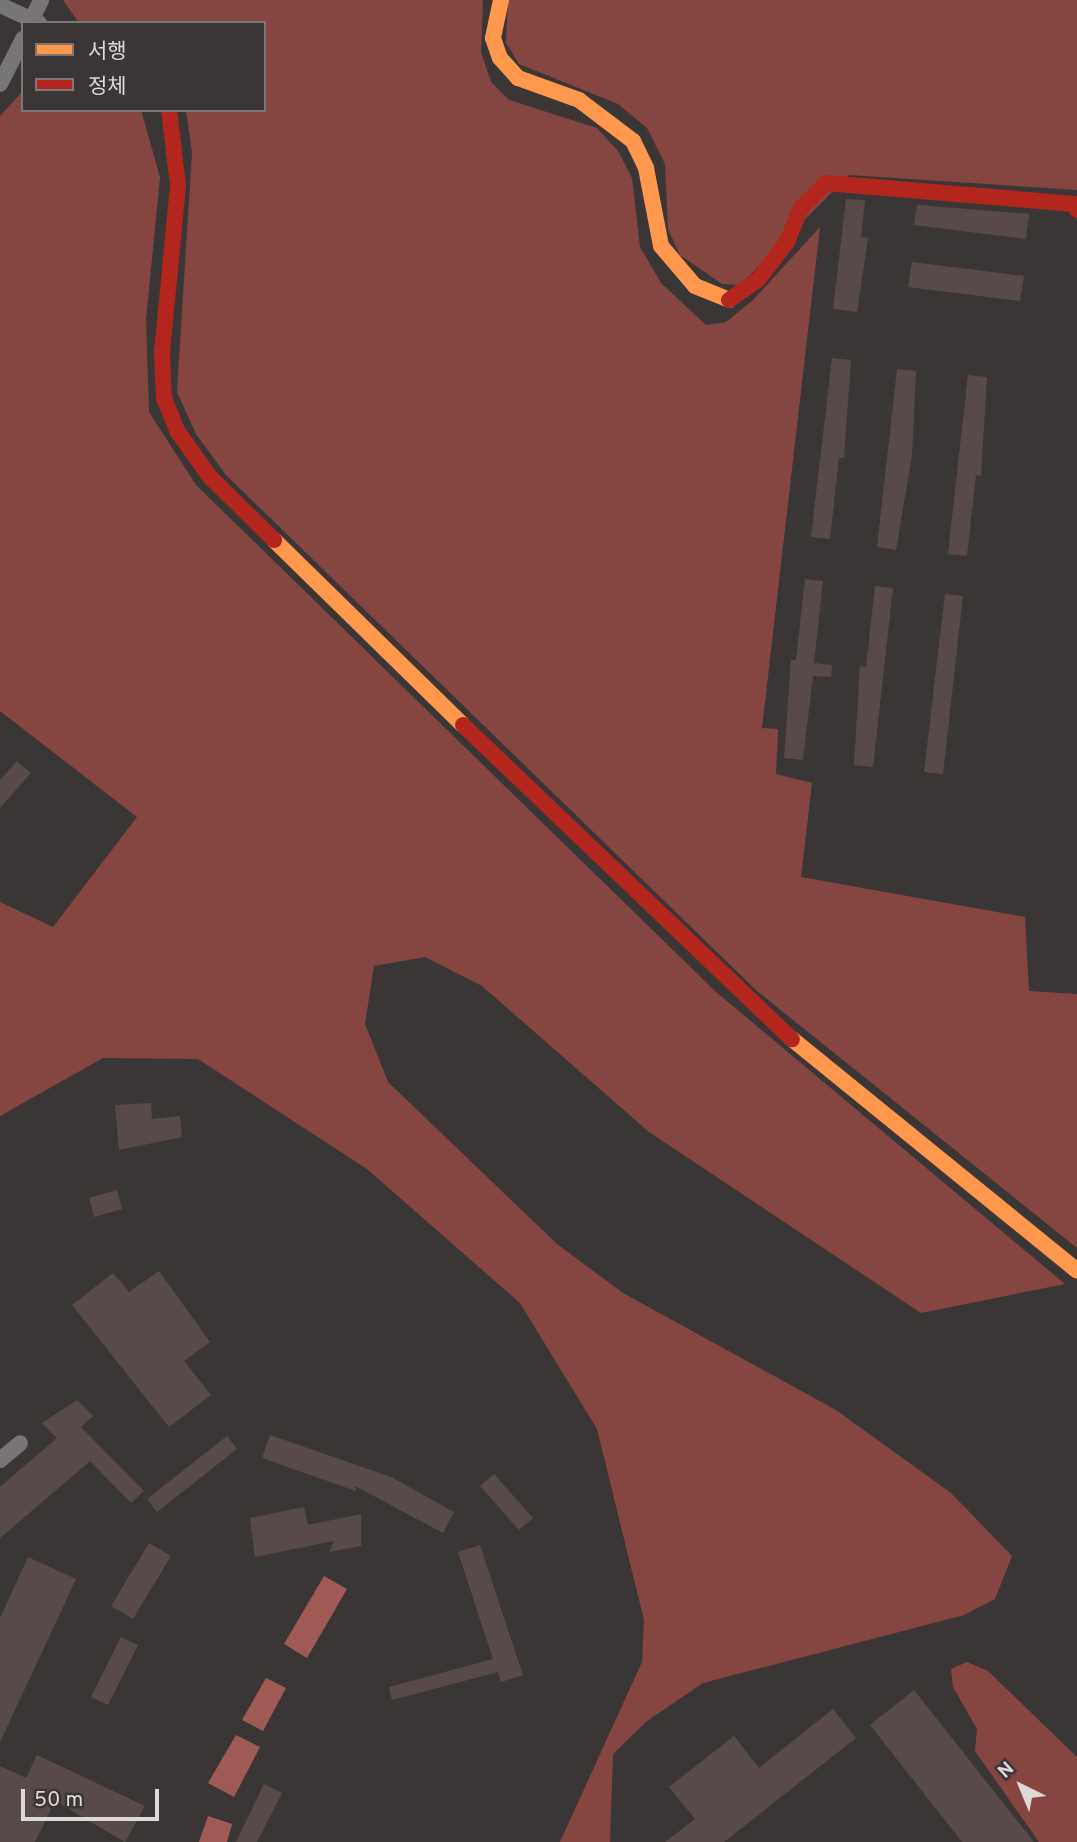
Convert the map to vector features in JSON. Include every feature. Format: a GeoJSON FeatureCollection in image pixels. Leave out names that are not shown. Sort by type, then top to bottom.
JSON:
{"type":"FeatureCollection","features":[{"type":"Feature","properties":{"kind":"street"},"geometry":{"type":"LineString","coordinates":[[33,21],[41,0]]}},
{"type":"Feature","properties":{"kind":"street"},"geometry":{"type":"LineString","coordinates":[[500,0],[494,38],[500,58],[518,78],[579,100],[633,141],[646,168],[661,246],[695,286],[718,300],[731,300],[758,280],[787,242],[801,208],[826,183],[1074,204],[1077,210]]}},
{"type":"Feature","properties":{"kind":"street"},"geometry":{"type":"LineString","coordinates":[[0,5],[31,21]]}},
{"type":"Feature","properties":{"kind":"street"},"geometry":{"type":"LineString","coordinates":[[0,84],[21,43]]}},
{"type":"Feature","properties":{"kind":"street"},"geometry":{"type":"LineString","coordinates":[[169,112],[178,186],[162,352],[164,398],[178,432],[210,477],[749,1004],[1077,1271]]}},
{"type":"Feature","properties":{"kind":"street"},"geometry":{"type":"LineString","coordinates":[[0,1460],[20,1443]]}},
{"type":"Feature","properties":{"kind":"shaded area"},"geometry":{"type":"Polygon","coordinates":[[[63,0],[483,0],[481,52],[491,82],[509,100],[597,128],[618,151],[632,178],[640,247],[661,283],[706,325],[726,322],[753,300],[820,227],[762,728],[778,729],[776,774],[812,783],[801,877],[1025,917],[1029,991],[1077,994],[1077,1248],[757,991],[226,475],[196,434],[177,392],[192,153],[186,112],[266,112],[266,21],[78,21],[63,0]]]}},
{"type":"Feature","properties":{"kind":"shaded area"},"geometry":{"type":"Polygon","coordinates":[[[508,0],[1077,0],[1077,190],[849,175],[740,285],[722,284],[680,255],[668,229],[665,164],[647,128],[618,104],[519,64],[506,43],[508,0]]]}},
{"type":"Feature","properties":{"kind":"shaded area"},"geometry":{"type":"Polygon","coordinates":[[[21,93],[21,112],[142,112],[160,177],[146,320],[149,412],[196,485],[716,992],[1065,1284],[921,1313],[649,1132],[482,986],[425,957],[374,966],[365,1024],[388,1082],[557,1244],[623,1293],[836,1410],[951,1493],[1012,1556],[995,1599],[964,1615],[703,1683],[647,1721],[613,1754],[610,1842],[560,1842],[642,1662],[644,1620],[597,1429],[520,1303],[367,1169],[198,1059],[103,1058],[0,1116],[0,902],[53,927],[137,817],[0,711],[0,116],[21,93]]]}},
{"type":"Feature","properties":{"kind":"shaded area"},"geometry":{"type":"Polygon","coordinates":[[[324,1576],[347,1589],[307,1658],[284,1644],[324,1576]]]}},
{"type":"Feature","properties":{"kind":"shaded area"},"geometry":{"type":"Polygon","coordinates":[[[967,1662],[988,1671],[1077,1757],[1077,1842],[1039,1842],[975,1751],[977,1729],[953,1687],[951,1669],[967,1662]]]}},
{"type":"Feature","properties":{"kind":"shaded area"},"geometry":{"type":"Polygon","coordinates":[[[266,1678],[286,1688],[263,1731],[242,1720],[266,1678]]]}},
{"type":"Feature","properties":{"kind":"shaded area"},"geometry":{"type":"Polygon","coordinates":[[[236,1735],[260,1747],[234,1797],[208,1783],[236,1735]]]}},
{"type":"Feature","properties":{"kind":"shaded area"},"geometry":{"type":"Polygon","coordinates":[[[208,1816],[232,1824],[227,1842],[199,1842],[208,1816]]]}},
{"type":"Feature","properties":{"kind":"building"},"geometry":{"type":"Polygon","coordinates":[[[846,199],[865,200],[861,237],[868,238],[857,312],[833,309],[846,199]]]}},
{"type":"Feature","properties":{"kind":"building"},"geometry":{"type":"Polygon","coordinates":[[[917,205],[1029,214],[1026,239],[914,225],[917,205]]]}},
{"type":"Feature","properties":{"kind":"building"},"geometry":{"type":"Polygon","coordinates":[[[912,262],[1024,276],[1020,301],[908,287],[912,262]]]}},
{"type":"Feature","properties":{"kind":"building"},"geometry":{"type":"Polygon","coordinates":[[[832,358],[851,360],[844,458],[839,458],[830,539],[811,537],[832,358]]]}},
{"type":"Feature","properties":{"kind":"building"},"geometry":{"type":"Polygon","coordinates":[[[897,369],[916,371],[912,455],[896,550],[877,547],[897,369]]]}},
{"type":"Feature","properties":{"kind":"building"},"geometry":{"type":"Polygon","coordinates":[[[968,375],[987,377],[981,476],[976,475],[967,556],[948,554],[968,375]]]}},
{"type":"Feature","properties":{"kind":"building"},"geometry":{"type":"Polygon","coordinates":[[[805,579],[823,581],[814,663],[832,665],[831,677],[813,676],[803,760],[784,758],[791,660],[796,660],[805,579]]]}},
{"type":"Feature","properties":{"kind":"building"},"geometry":{"type":"Polygon","coordinates":[[[875,586],[893,588],[873,767],[854,765],[860,666],[866,667],[875,586]]]}},
{"type":"Feature","properties":{"kind":"building"},"geometry":{"type":"Polygon","coordinates":[[[945,594],[963,596],[943,774],[924,772],[945,594]]]}},
{"type":"Feature","properties":{"kind":"building"},"geometry":{"type":"Polygon","coordinates":[[[17,761],[31,773],[0,808],[0,780],[17,761]]]}},
{"type":"Feature","properties":{"kind":"building"},"geometry":{"type":"Polygon","coordinates":[[[151,1103],[152,1119],[180,1116],[182,1137],[119,1150],[115,1105],[151,1103]]]}},
{"type":"Feature","properties":{"kind":"building"},"geometry":{"type":"Polygon","coordinates":[[[117,1190],[122,1209],[94,1217],[89,1198],[117,1190]]]}},
{"type":"Feature","properties":{"kind":"building"},"geometry":{"type":"Polygon","coordinates":[[[159,1271],[210,1342],[184,1361],[211,1395],[169,1427],[72,1305],[113,1273],[129,1292],[159,1271]]]}},
{"type":"Feature","properties":{"kind":"building"},"geometry":{"type":"Polygon","coordinates":[[[77,1400],[93,1416],[81,1427],[144,1491],[131,1503],[90,1461],[0,1538],[0,1487],[57,1438],[42,1423],[77,1400]]]}},
{"type":"Feature","properties":{"kind":"building"},"geometry":{"type":"Polygon","coordinates":[[[270,1435],[391,1477],[454,1512],[443,1533],[355,1486],[356,1491],[262,1458],[270,1435]]]}},
{"type":"Feature","properties":{"kind":"building"},"geometry":{"type":"Polygon","coordinates":[[[227,1436],[237,1449],[157,1512],[147,1499],[227,1436]]]}},
{"type":"Feature","properties":{"kind":"building"},"geometry":{"type":"Polygon","coordinates":[[[494,1474],[533,1518],[519,1530],[480,1486],[494,1474]]]}},
{"type":"Feature","properties":{"kind":"building"},"geometry":{"type":"Polygon","coordinates":[[[304,1507],[308,1525],[361,1514],[361,1546],[329,1552],[334,1541],[255,1557],[250,1518],[304,1507]]]}},
{"type":"Feature","properties":{"kind":"building"},"geometry":{"type":"Polygon","coordinates":[[[149,1543],[171,1556],[133,1619],[111,1606],[149,1543]]]}},
{"type":"Feature","properties":{"kind":"building"},"geometry":{"type":"Polygon","coordinates":[[[480,1545],[523,1675],[501,1682],[498,1672],[392,1700],[389,1687],[493,1659],[458,1552],[480,1545]]]}},
{"type":"Feature","properties":{"kind":"building"},"geometry":{"type":"Polygon","coordinates":[[[28,1557],[76,1579],[0,1742],[0,1618],[28,1557]]]}},
{"type":"Feature","properties":{"kind":"building"},"geometry":{"type":"Polygon","coordinates":[[[121,1637],[138,1645],[108,1705],[91,1697],[121,1637]]]}},
{"type":"Feature","properties":{"kind":"building"},"geometry":{"type":"Polygon","coordinates":[[[914,1690],[1034,1842],[962,1842],[870,1725],[914,1690]]]}},
{"type":"Feature","properties":{"kind":"building"},"geometry":{"type":"Polygon","coordinates":[[[833,1709],[856,1738],[724,1842],[665,1842],[695,1819],[669,1787],[734,1736],[759,1768],[833,1709]]]}},
{"type":"Feature","properties":{"kind":"building"},"geometry":{"type":"Polygon","coordinates":[[[37,1755],[145,1806],[125,1842],[55,1801],[35,1842],[0,1842],[0,1766],[26,1778],[37,1755]]]}},
{"type":"Feature","properties":{"kind":"building"},"geometry":{"type":"Polygon","coordinates":[[[264,1784],[282,1793],[257,1842],[236,1842],[264,1784]]]}},
{"type":"Feature","properties":{"kind":"traffic: slow"},"geometry":{"type":"LineString","coordinates":[[501,0],[493,38],[500,58],[518,78],[579,100],[633,141],[646,168],[661,246],[695,286],[729,300]]}},
{"type":"Feature","properties":{"kind":"traffic: slow"},"geometry":{"type":"LineString","coordinates":[[274,540],[463,725]]}},
{"type":"Feature","properties":{"kind":"traffic: slow"},"geometry":{"type":"LineString","coordinates":[[792,1039],[1077,1271]]}},
{"type":"Feature","properties":{"kind":"traffic: jam"},"geometry":{"type":"LineString","coordinates":[[169,112],[178,186],[162,353],[164,398],[178,432],[210,477],[274,540]]}},
{"type":"Feature","properties":{"kind":"traffic: jam"},"geometry":{"type":"LineString","coordinates":[[729,300],[758,280],[787,242],[801,208],[826,183],[1075,204],[1077,210]]}},
{"type":"Feature","properties":{"kind":"traffic: jam"},"geometry":{"type":"LineString","coordinates":[[463,725],[792,1039]]}}]}
